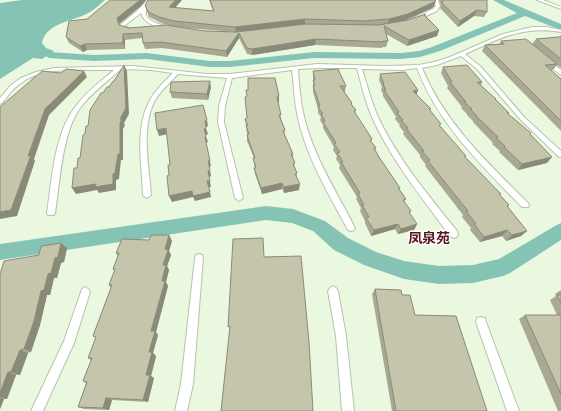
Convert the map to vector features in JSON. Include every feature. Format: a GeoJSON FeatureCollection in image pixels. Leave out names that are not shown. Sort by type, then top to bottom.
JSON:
{"type":"FeatureCollection","features":[{"type":"Feature","properties":{"kind":"lane"},"geometry":{"type":"LineString","coordinates":[[137,31],[126,30],[122,26],[139,12],[149,0]]}},
{"type":"Feature","properties":{"kind":"lane"},"geometry":{"type":"LineString","coordinates":[[409,22],[435,10],[438,6],[436,0]]}},
{"type":"Feature","properties":{"kind":"lane"},"geometry":{"type":"LineString","coordinates":[[539,0],[561,8]]}},
{"type":"Feature","properties":{"kind":"lane"},"geometry":{"type":"LineString","coordinates":[[143,7],[142,13],[145,18],[152,23],[176,29],[153,30]]}},
{"type":"Feature","properties":{"kind":"lane"},"geometry":{"type":"LineString","coordinates":[[0,102],[13,86],[23,79],[35,74],[62,69],[140,68],[204,76],[230,76],[295,68],[331,66],[384,69],[418,67],[434,64],[461,54],[512,32],[532,27],[544,27],[561,31]]}},
{"type":"Feature","properties":{"kind":"lane"},"geometry":{"type":"LineString","coordinates":[[512,32],[518,38]]}},
{"type":"Feature","properties":{"kind":"lane"},"geometry":{"type":"LineString","coordinates":[[461,54],[479,68],[522,118],[561,155]]}},
{"type":"Feature","properties":{"kind":"lane"},"geometry":{"type":"LineString","coordinates":[[543,58],[561,73]]}},
{"type":"Feature","properties":{"kind":"lane"},"geometry":{"type":"LineString","coordinates":[[359,67],[367,96],[383,133],[410,178],[454,234]]}},
{"type":"Feature","properties":{"kind":"lane"},"geometry":{"type":"LineString","coordinates":[[418,67],[430,92],[450,123],[481,160],[525,205]]}},
{"type":"Feature","properties":{"kind":"lane"},"geometry":{"type":"LineString","coordinates":[[51,213],[64,136],[68,122],[77,108],[119,68]]}},
{"type":"Feature","properties":{"kind":"lane"},"geometry":{"type":"LineString","coordinates":[[295,68],[297,97],[305,132],[322,175],[351,228]]}},
{"type":"Feature","properties":{"kind":"lane"},"geometry":{"type":"LineString","coordinates":[[147,195],[144,129],[146,115],[151,102],[176,73]]}},
{"type":"Feature","properties":{"kind":"lane"},"geometry":{"type":"LineString","coordinates":[[230,76],[222,106],[221,122],[239,198]]}},
{"type":"Feature","properties":{"kind":"lane"},"geometry":{"type":"LineString","coordinates":[[181,411],[187,384],[199,258]]}},
{"type":"Feature","properties":{"kind":"lane"},"geometry":{"type":"LineString","coordinates":[[333,291],[341,336],[348,411]]}},
{"type":"Feature","properties":{"kind":"lane"},"geometry":{"type":"LineString","coordinates":[[37,411],[69,343],[85,292]]}},
{"type":"Feature","properties":{"kind":"lane"},"geometry":{"type":"LineString","coordinates":[[481,322],[514,411]]}},
{"type":"Feature","properties":{"kind":"water"},"geometry":{"type":"Polygon","coordinates":[[[22,0],[105,0],[90,12],[55,26],[49,31],[42,43],[46,48],[54,51],[42,59],[33,58],[0,79],[0,3],[22,0]]]}},
{"type":"Feature","properties":{"kind":"building"},"geometry":{"type":"Polygon","coordinates":[[[110,0],[140,0],[117,18],[119,25],[129,28],[166,25],[205,31],[236,32],[306,24],[379,25],[408,20],[426,14],[424,15],[439,30],[409,40],[384,26],[388,41],[383,42],[316,39],[252,49],[247,48],[239,33],[226,51],[160,42],[143,43],[142,33],[123,34],[123,43],[85,44],[80,46],[66,37],[69,21],[87,19],[110,0]]]}},
{"type":"Feature","properties":{"kind":"building"},"geometry":{"type":"Polygon","coordinates":[[[148,0],[176,0],[169,7],[214,11],[210,0],[436,0],[408,14],[389,19],[363,21],[305,19],[235,27],[174,21],[159,17],[148,12],[145,5],[148,0]]]}},
{"type":"Feature","properties":{"kind":"building"},"geometry":{"type":"Polygon","coordinates":[[[443,0],[487,0],[487,12],[477,10],[460,21],[442,3],[443,0]]]}},
{"type":"Feature","properties":{"kind":"building"},"geometry":{"type":"Polygon","coordinates":[[[561,36],[561,59],[536,39],[559,37],[561,36]]]}},
{"type":"Feature","properties":{"kind":"building"},"geometry":{"type":"Polygon","coordinates":[[[526,39],[557,64],[545,65],[561,79],[561,121],[485,45],[504,44],[501,41],[526,39]]]}},
{"type":"Feature","properties":{"kind":"building"},"geometry":{"type":"Polygon","coordinates":[[[124,65],[126,108],[120,119],[122,119],[120,123],[120,154],[118,154],[115,173],[113,174],[113,184],[95,187],[96,184],[72,188],[74,168],[77,168],[78,158],[80,158],[83,135],[85,134],[86,126],[88,126],[90,110],[101,93],[103,93],[114,81],[124,65]]]}},
{"type":"Feature","properties":{"kind":"building"},"geometry":{"type":"Polygon","coordinates":[[[467,65],[482,82],[477,82],[509,113],[507,113],[531,133],[530,134],[552,157],[522,164],[504,147],[505,146],[496,138],[498,137],[464,102],[466,102],[450,82],[452,82],[443,67],[467,65]]]}},
{"type":"Feature","properties":{"kind":"building"},"geometry":{"type":"Polygon","coordinates":[[[66,69],[84,71],[45,109],[28,156],[31,155],[11,210],[0,212],[0,107],[42,71],[61,73],[66,69]]]}},
{"type":"Feature","properties":{"kind":"building"},"geometry":{"type":"Polygon","coordinates":[[[338,69],[346,86],[340,86],[352,103],[351,104],[356,110],[354,111],[372,139],[370,140],[376,148],[374,148],[379,157],[400,188],[398,188],[406,199],[403,200],[411,211],[409,212],[417,224],[401,229],[398,224],[374,230],[366,218],[369,217],[362,205],[364,205],[358,194],[360,193],[341,162],[343,162],[337,153],[340,152],[334,144],[336,143],[323,122],[325,121],[321,114],[323,114],[318,107],[320,106],[313,86],[315,86],[313,80],[315,80],[313,71],[338,69]]]}},
{"type":"Feature","properties":{"kind":"building"},"geometry":{"type":"Polygon","coordinates":[[[405,72],[418,90],[413,91],[431,109],[429,109],[441,124],[439,125],[466,156],[464,156],[501,194],[499,194],[509,205],[507,206],[527,231],[512,235],[507,230],[484,237],[474,224],[476,224],[466,211],[468,211],[428,161],[430,160],[406,128],[408,128],[401,120],[403,120],[397,113],[399,112],[384,90],[386,90],[380,74],[405,72]]]}},
{"type":"Feature","properties":{"kind":"building"},"geometry":{"type":"Polygon","coordinates":[[[248,78],[275,78],[279,96],[277,97],[281,115],[279,115],[285,130],[283,131],[293,154],[291,154],[295,163],[293,164],[297,173],[295,174],[300,184],[284,187],[282,183],[261,188],[254,168],[256,168],[253,158],[255,158],[247,135],[249,134],[246,126],[248,126],[245,119],[247,118],[245,97],[247,96],[246,90],[248,90],[248,78]]]}},
{"type":"Feature","properties":{"kind":"building"},"geometry":{"type":"Polygon","coordinates":[[[210,81],[207,94],[170,92],[171,82],[210,81]]]}},
{"type":"Feature","properties":{"kind":"building"},"geometry":{"type":"Polygon","coordinates":[[[203,105],[207,120],[205,121],[206,128],[204,129],[210,161],[208,161],[210,170],[208,171],[210,181],[207,181],[210,192],[193,196],[192,191],[169,196],[167,176],[169,175],[168,165],[170,165],[166,128],[157,130],[155,113],[203,105]]]}},
{"type":"Feature","properties":{"kind":"building"},"geometry":{"type":"Polygon","coordinates":[[[151,235],[169,235],[165,249],[168,250],[163,265],[166,265],[162,281],[165,281],[151,331],[155,331],[149,352],[152,352],[146,375],[150,375],[143,400],[106,398],[103,408],[78,407],[87,382],[83,381],[92,358],[88,358],[96,337],[93,336],[112,285],[109,285],[119,253],[116,253],[122,239],[149,240],[151,235]]]}},
{"type":"Feature","properties":{"kind":"building"},"geometry":{"type":"Polygon","coordinates":[[[263,238],[264,257],[301,256],[309,342],[313,411],[221,411],[230,326],[228,327],[233,239],[263,238]]]}},
{"type":"Feature","properties":{"kind":"building"},"geometry":{"type":"Polygon","coordinates":[[[61,243],[58,257],[55,258],[51,273],[48,274],[44,290],[41,291],[34,321],[24,349],[20,350],[11,372],[8,372],[0,393],[0,274],[4,261],[39,255],[41,246],[61,243]]]}},
{"type":"Feature","properties":{"kind":"building"},"geometry":{"type":"Polygon","coordinates":[[[375,289],[401,290],[402,295],[410,295],[415,315],[456,316],[487,411],[396,411],[375,289]]]}},
{"type":"Feature","properties":{"kind":"building"},"geometry":{"type":"Polygon","coordinates":[[[557,295],[561,295],[561,303],[557,295]]]}},
{"type":"Feature","properties":{"kind":"building"},"geometry":{"type":"Polygon","coordinates":[[[525,315],[561,315],[561,394],[525,315]]]}},
{"type":"Feature","properties":{"kind":"waterway"},"geometry":{"type":"LineString","coordinates":[[497,0],[525,13]]}},
{"type":"Feature","properties":{"kind":"waterway"},"geometry":{"type":"LineString","coordinates":[[49,55],[94,58],[147,56],[210,64],[230,64],[314,55],[401,56],[420,54],[436,49],[525,13]]}},
{"type":"Feature","properties":{"kind":"waterway"},"geometry":{"type":"LineString","coordinates":[[525,13],[561,27]]}},
{"type":"Feature","properties":{"kind":"waterway"},"geometry":{"type":"LineString","coordinates":[[0,252],[266,213],[293,216],[319,226],[341,244],[371,259],[404,270],[439,275],[473,274],[503,267],[561,231]]}},
{"type":"Feature","properties":{"kind":"district","name":"凤泉苑"},"geometry":{"type":"Point","coordinates":[429,238]}}]}
